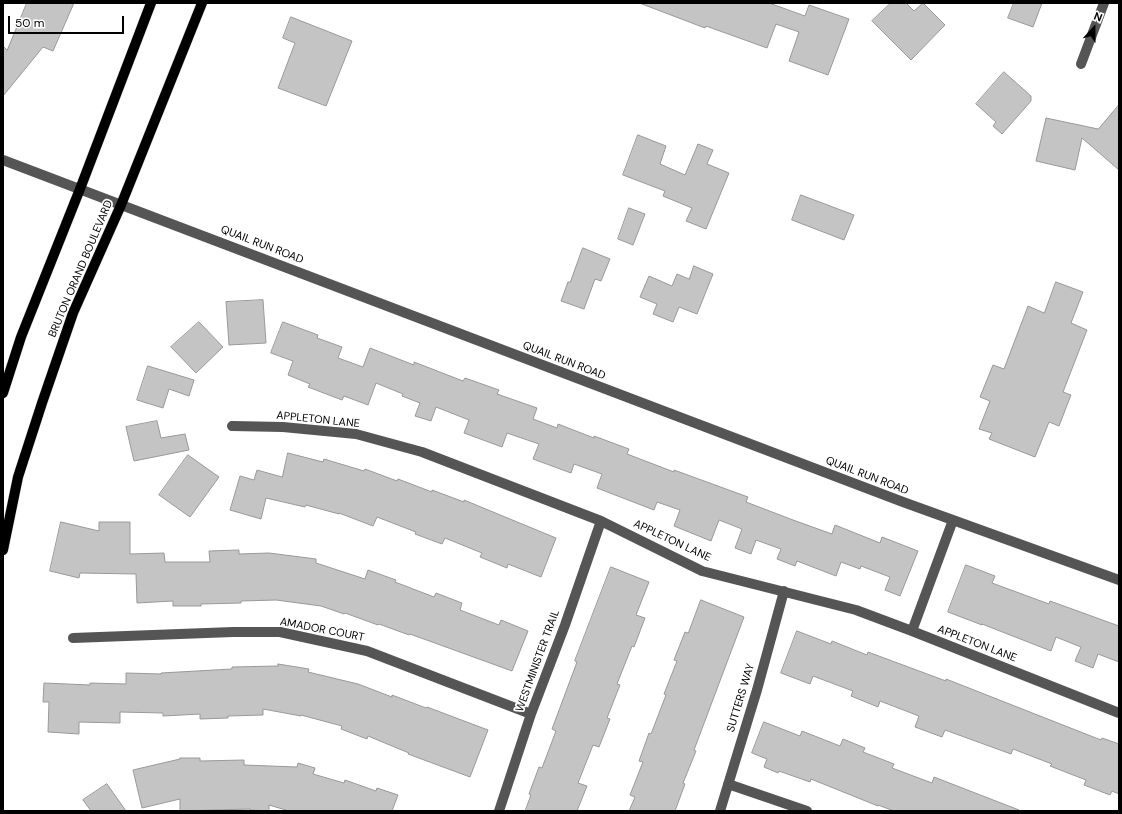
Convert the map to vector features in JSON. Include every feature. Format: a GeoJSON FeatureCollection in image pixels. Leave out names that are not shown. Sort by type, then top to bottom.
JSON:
{"type":"FeatureCollection","features":[{"type":"Feature","properties":{"kind":"main road"},"geometry":{"type":"LineString","coordinates":[[3,393],[21,337],[80,189],[151,3]]}},
{"type":"Feature","properties":{"kind":"main road","name":"BRUTON ORAND BOULEVARD"},"geometry":{"type":"LineString","coordinates":[[3,550],[18,477],[73,313],[121,204],[202,3]]}},
{"type":"Feature","properties":{"kind":"street"},"geometry":{"type":"LineString","coordinates":[[1081,64],[1104,3]]}},
{"type":"Feature","properties":{"kind":"street","name":"QUAIL RUN ROAD"},"geometry":{"type":"LineString","coordinates":[[3,160],[888,497],[1119,580]]}},
{"type":"Feature","properties":{"kind":"street","name":"APPLETON LANE"},"geometry":{"type":"LineString","coordinates":[[232,426],[283,427],[356,434],[422,452],[601,521],[702,571],[856,610],[1119,713]]}},
{"type":"Feature","properties":{"kind":"street"},"geometry":{"type":"LineString","coordinates":[[912,631],[953,520]]}},
{"type":"Feature","properties":{"kind":"street","name":"WESTMINISTER TRAIL"},"geometry":{"type":"LineString","coordinates":[[499,811],[531,714],[565,625],[601,521]]}},
{"type":"Feature","properties":{"kind":"street","name":"SUTTERS WAY"},"geometry":{"type":"LineString","coordinates":[[720,811],[757,690],[784,591]]}},
{"type":"Feature","properties":{"kind":"street","name":"AMADOR COURT"},"geometry":{"type":"LineString","coordinates":[[74,638],[233,632],[280,632],[367,651],[531,714]]}},
{"type":"Feature","properties":{"kind":"street"},"geometry":{"type":"LineString","coordinates":[[728,784],[807,811]]}},
{"type":"Feature","properties":{"kind":"building"},"geometry":{"type":"Polygon","coordinates":[[[27,3],[74,3],[53,51],[43,47],[3,96],[3,46],[7,50],[27,3]]]}},
{"type":"Feature","properties":{"kind":"building"},"geometry":{"type":"Polygon","coordinates":[[[769,3],[805,16],[809,5],[849,19],[828,75],[789,61],[799,32],[776,24],[767,48],[706,26],[705,28],[642,4],[769,3]]]}},
{"type":"Feature","properties":{"kind":"building"},"geometry":{"type":"Polygon","coordinates":[[[891,3],[906,3],[914,11],[923,3],[945,25],[911,60],[872,21],[891,3]]]}},
{"type":"Feature","properties":{"kind":"building"},"geometry":{"type":"Polygon","coordinates":[[[1014,3],[1042,3],[1033,27],[1008,18],[1014,3]]]}},
{"type":"Feature","properties":{"kind":"building"},"geometry":{"type":"Polygon","coordinates":[[[291,17],[352,41],[326,106],[278,88],[295,43],[283,38],[291,17]]]}},
{"type":"Feature","properties":{"kind":"building"},"geometry":{"type":"Polygon","coordinates":[[[1004,72],[1031,96],[1031,101],[1002,134],[993,126],[996,122],[976,104],[1004,72]]]}},
{"type":"Feature","properties":{"kind":"building"},"geometry":{"type":"Polygon","coordinates":[[[1119,105],[1119,170],[1082,138],[1075,170],[1036,161],[1046,118],[1098,129],[1119,105]]]}},
{"type":"Feature","properties":{"kind":"building"},"geometry":{"type":"Polygon","coordinates":[[[638,135],[666,146],[660,164],[685,175],[698,144],[713,150],[707,164],[729,173],[706,229],[686,221],[692,208],[663,196],[665,191],[623,175],[638,135]]]}},
{"type":"Feature","properties":{"kind":"building"},"geometry":{"type":"Polygon","coordinates":[[[801,195],[854,215],[844,240],[792,220],[801,195]]]}},
{"type":"Feature","properties":{"kind":"building"},"geometry":{"type":"Polygon","coordinates":[[[629,208],[645,214],[633,245],[618,239],[629,208]]]}},
{"type":"Feature","properties":{"kind":"building"},"geometry":{"type":"Polygon","coordinates":[[[583,248],[610,259],[601,281],[595,279],[584,309],[561,301],[583,248]]]}},
{"type":"Feature","properties":{"kind":"building"},"geometry":{"type":"Polygon","coordinates":[[[694,266],[713,274],[697,314],[679,307],[673,322],[653,314],[657,304],[640,297],[649,276],[672,286],[677,274],[689,279],[694,266]]]}},
{"type":"Feature","properties":{"kind":"building"},"geometry":{"type":"Polygon","coordinates":[[[1056,282],[1083,292],[1071,323],[1087,330],[1063,392],[1071,395],[1059,426],[1049,422],[1035,457],[989,439],[992,433],[979,429],[990,401],[980,397],[993,365],[1004,369],[1028,306],[1044,313],[1056,282]]]}},
{"type":"Feature","properties":{"kind":"building"},"geometry":{"type":"Polygon","coordinates":[[[263,300],[266,343],[229,345],[226,302],[263,300]]]}},
{"type":"Feature","properties":{"kind":"building"},"geometry":{"type":"Polygon","coordinates":[[[199,322],[223,347],[196,373],[171,347],[199,322]]]}},
{"type":"Feature","properties":{"kind":"building"},"geometry":{"type":"Polygon","coordinates":[[[283,322],[318,335],[317,338],[342,347],[338,358],[363,367],[370,348],[414,365],[414,362],[463,381],[465,378],[499,390],[497,394],[537,408],[533,419],[557,428],[558,424],[594,438],[594,436],[629,449],[627,454],[674,472],[674,470],[748,497],[746,502],[793,520],[832,534],[835,525],[880,543],[882,537],[918,551],[900,596],[885,590],[890,577],[861,566],[860,569],[841,562],[836,576],[797,561],[795,566],[777,559],[781,549],[756,540],[751,554],[735,548],[742,529],[719,520],[711,541],[674,526],[680,510],[657,502],[654,510],[597,488],[602,474],[574,464],[571,473],[533,459],[539,444],[507,433],[502,447],[464,433],[469,420],[436,407],[431,421],[415,416],[420,403],[376,383],[368,405],[344,396],[342,400],[308,387],[310,384],[288,375],[293,361],[271,353],[283,322]]]}},
{"type":"Feature","properties":{"kind":"building"},"geometry":{"type":"Polygon","coordinates":[[[148,366],[194,380],[189,396],[169,389],[163,408],[137,400],[148,366]]]}},
{"type":"Feature","properties":{"kind":"building"},"geometry":{"type":"Polygon","coordinates":[[[157,421],[161,438],[185,434],[189,450],[134,461],[126,427],[157,421]]]}},
{"type":"Feature","properties":{"kind":"building"},"geometry":{"type":"Polygon","coordinates":[[[288,453],[323,462],[324,459],[364,471],[365,469],[397,481],[398,479],[432,492],[432,490],[464,502],[464,500],[556,538],[541,577],[508,564],[507,568],[480,557],[482,553],[445,538],[442,544],[377,517],[373,526],[339,513],[266,498],[261,519],[230,510],[240,476],[254,480],[257,470],[282,477],[288,453]]]}},
{"type":"Feature","properties":{"kind":"building"},"geometry":{"type":"Polygon","coordinates":[[[188,455],[219,477],[190,517],[159,495],[188,455]]]}},
{"type":"Feature","properties":{"kind":"building"},"geometry":{"type":"Polygon","coordinates":[[[61,522],[99,531],[99,522],[130,522],[130,554],[164,553],[165,562],[210,562],[209,551],[239,550],[239,554],[269,553],[316,559],[316,563],[365,579],[368,570],[396,580],[395,582],[434,597],[436,593],[462,603],[460,610],[499,625],[501,620],[528,631],[512,671],[410,634],[409,635],[321,606],[276,600],[201,604],[201,606],[173,606],[173,601],[137,603],[136,574],[80,573],[79,578],[50,571],[61,522]]]}},
{"type":"Feature","properties":{"kind":"building"},"geometry":{"type":"Polygon","coordinates":[[[966,565],[995,576],[992,583],[1049,604],[1050,601],[1119,626],[1119,662],[1098,654],[1093,668],[1075,661],[1081,647],[1056,637],[1051,651],[948,612],[966,565]]]}},
{"type":"Feature","properties":{"kind":"building"},"geometry":{"type":"Polygon","coordinates":[[[611,567],[649,582],[636,615],[645,618],[617,684],[620,685],[607,718],[610,719],[599,747],[593,745],[578,783],[587,786],[577,811],[525,811],[531,795],[529,794],[539,767],[542,768],[556,731],[552,729],[577,662],[575,661],[611,567]]]}},
{"type":"Feature","properties":{"kind":"building"},"geometry":{"type":"Polygon","coordinates":[[[701,600],[744,617],[694,750],[696,751],[683,783],[685,784],[675,811],[629,811],[635,797],[630,795],[643,762],[639,761],[649,733],[651,734],[666,695],[664,694],[677,661],[674,660],[685,632],[688,633],[701,600]]]}},
{"type":"Feature","properties":{"kind":"building"},"geometry":{"type":"Polygon","coordinates":[[[797,631],[831,644],[832,641],[867,655],[868,652],[946,681],[946,679],[1101,740],[1102,738],[1119,744],[1119,794],[1112,791],[1110,795],[1084,785],[1086,780],[1050,766],[1052,764],[1013,749],[1011,754],[945,730],[942,737],[915,727],[919,716],[880,701],[878,707],[851,696],[853,691],[813,676],[810,684],[781,673],[797,631]]]}},
{"type":"Feature","properties":{"kind":"building"},"geometry":{"type":"Polygon","coordinates":[[[278,664],[309,669],[308,672],[358,684],[392,697],[392,695],[426,708],[427,707],[488,730],[470,777],[408,754],[409,753],[368,736],[367,739],[341,729],[342,726],[301,715],[263,709],[263,715],[228,716],[228,718],[200,719],[200,714],[163,716],[163,713],[120,712],[120,723],[79,722],[79,734],[48,732],[49,702],[43,702],[44,683],[90,685],[90,683],[126,684],[126,673],[161,674],[232,669],[232,667],[278,666],[278,664]]]}},
{"type":"Feature","properties":{"kind":"building"},"geometry":{"type":"Polygon","coordinates":[[[764,722],[800,736],[802,731],[840,746],[843,739],[865,748],[863,752],[894,764],[892,768],[932,783],[934,777],[1019,811],[894,811],[811,779],[810,782],[779,771],[778,773],[764,767],[767,759],[752,753],[764,722]]]}},
{"type":"Feature","properties":{"kind":"building"},"geometry":{"type":"Polygon","coordinates":[[[180,758],[200,758],[200,761],[244,760],[244,765],[297,767],[298,763],[315,768],[313,774],[344,783],[345,780],[376,791],[377,788],[398,795],[392,811],[289,811],[269,805],[269,811],[250,809],[180,811],[180,799],[142,808],[133,770],[180,758]]]}},
{"type":"Feature","properties":{"kind":"building"},"geometry":{"type":"Polygon","coordinates":[[[107,784],[126,811],[91,811],[83,800],[107,784]]]}}]}
